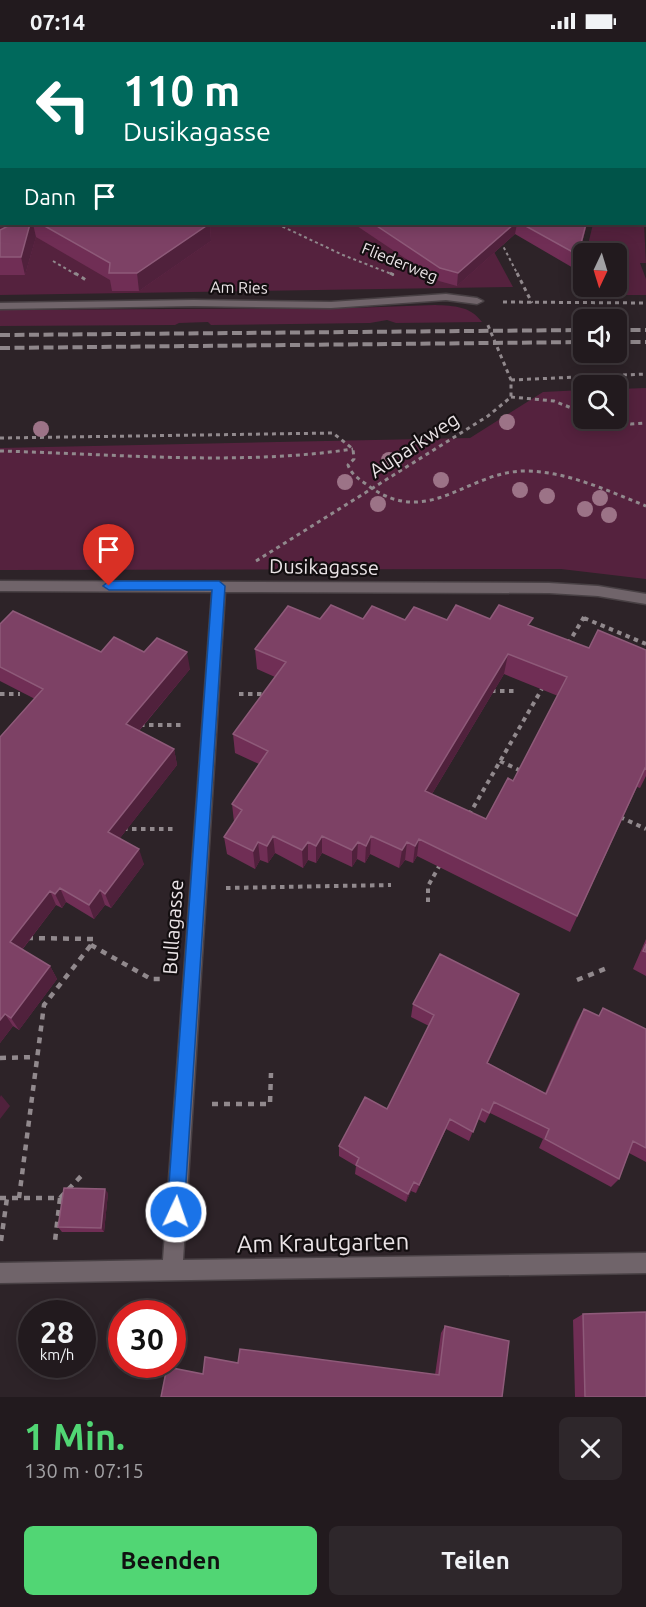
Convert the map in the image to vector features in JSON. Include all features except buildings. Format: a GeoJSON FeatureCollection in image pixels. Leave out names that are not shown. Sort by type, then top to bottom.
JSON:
{"type":"FeatureCollection","features":[{"type":"Feature","properties":{"kind":"street","name":"Am Ries"},"geometry":{"type":"LineString","coordinates":[[0,306],[194,303],[331,305],[446,297],[477,301]]}},
{"type":"Feature","properties":{"kind":"street","name":"Dusikagasse"},"geometry":{"type":"LineString","coordinates":[[0,585],[549,588],[598,591],[646,598]]}},
{"type":"Feature","properties":{"kind":"street","name":"Bullagasse"},"geometry":{"type":"LineString","coordinates":[[172,1270],[219,586]]}},
{"type":"Feature","properties":{"kind":"street","name":"Am Krautgarten"},"geometry":{"type":"LineString","coordinates":[[0,1273],[646,1263]]}},
{"type":"Feature","properties":{"kind":"path","name":"Fliederweg"},"geometry":{"type":"LineString","coordinates":[[279,225],[395,276]]}},
{"type":"Feature","properties":{"kind":"path"},"geometry":{"type":"LineString","coordinates":[[497,237],[532,303]]}},
{"type":"Feature","properties":{"kind":"path"},"geometry":{"type":"LineString","coordinates":[[573,409],[554,401],[511,397],[511,380],[477,301],[646,303]]}},
{"type":"Feature","properties":{"kind":"path"},"geometry":{"type":"LineString","coordinates":[[511,380],[646,374]]}},
{"type":"Feature","properties":{"kind":"path","name":"Auparkweg"},"geometry":{"type":"LineString","coordinates":[[253,562],[374,489],[488,416],[511,397]]}},
{"type":"Feature","properties":{"kind":"path"},"geometry":{"type":"LineString","coordinates":[[627,423],[646,423]]}},
{"type":"Feature","properties":{"kind":"path"},"geometry":{"type":"LineString","coordinates":[[0,438],[333,433],[353,449],[354,459],[348,465],[351,473],[392,500],[414,502],[453,494],[473,482],[507,472],[538,471],[588,483],[646,506]]}},
{"type":"Feature","properties":{"kind":"path"},"geometry":{"type":"LineString","coordinates":[[0,451],[245,457],[305,456],[353,449]]}},
{"type":"Feature","properties":{"kind":"path"},"geometry":{"type":"LineString","coordinates":[[565,648],[587,610]]}},
{"type":"Feature","properties":{"kind":"path"},"geometry":{"type":"LineString","coordinates":[[583,618],[646,644]]}},
{"type":"Feature","properties":{"kind":"path"},"geometry":{"type":"LineString","coordinates":[[467,817],[548,679]]}},
{"type":"Feature","properties":{"kind":"path"},"geometry":{"type":"LineString","coordinates":[[490,691],[514,691]]}},
{"type":"Feature","properties":{"kind":"path"},"geometry":{"type":"LineString","coordinates":[[229,694],[276,693]]}},
{"type":"Feature","properties":{"kind":"path"},"geometry":{"type":"LineString","coordinates":[[0,694],[20,694]]}},
{"type":"Feature","properties":{"kind":"path"},"geometry":{"type":"LineString","coordinates":[[134,725],[190,725]]}},
{"type":"Feature","properties":{"kind":"path"},"geometry":{"type":"LineString","coordinates":[[500,761],[531,776]]}},
{"type":"Feature","properties":{"kind":"path"},"geometry":{"type":"LineString","coordinates":[[615,815],[646,829]]}},
{"type":"Feature","properties":{"kind":"path"},"geometry":{"type":"LineString","coordinates":[[114,829],[182,829]]}},
{"type":"Feature","properties":{"kind":"path"},"geometry":{"type":"LineString","coordinates":[[428,902],[428,886],[445,857]]}},
{"type":"Feature","properties":{"kind":"path"},"geometry":{"type":"LineString","coordinates":[[220,888],[391,885]]}},
{"type":"Feature","properties":{"kind":"path"},"geometry":{"type":"LineString","coordinates":[[19,1198],[44,1005],[91,945],[93,939],[23,938]]}},
{"type":"Feature","properties":{"kind":"path"},"geometry":{"type":"LineString","coordinates":[[91,945],[151,979],[170,979]]}},
{"type":"Feature","properties":{"kind":"path"},"geometry":{"type":"LineString","coordinates":[[577,980],[607,968]]}},
{"type":"Feature","properties":{"kind":"path"},"geometry":{"type":"LineString","coordinates":[[0,1058],[36,1057]]}},
{"type":"Feature","properties":{"kind":"path"},"geometry":{"type":"LineString","coordinates":[[207,1104],[270,1104],[271,1073]]}},
{"type":"Feature","properties":{"kind":"path"},"geometry":{"type":"LineString","coordinates":[[55,1241],[60,1198],[84,1172]]}},
{"type":"Feature","properties":{"kind":"path"},"geometry":{"type":"LineString","coordinates":[[0,1198],[60,1198]]}},
{"type":"Feature","properties":{"kind":"path"},"geometry":{"type":"LineString","coordinates":[[1,1241],[7,1198]]}},
{"type":"Feature","properties":{"kind":"shaded area"},"geometry":{"type":"Polygon","coordinates":[[[0,225],[480,225],[513,287],[0,295],[0,225]]]}},
{"type":"Feature","properties":{"kind":"shaded area"},"geometry":{"type":"Polygon","coordinates":[[[593,225],[644,225],[646,263],[640,263],[646,279],[646,295],[627,295],[627,243],[588,243],[593,225]]]}},
{"type":"Feature","properties":{"kind":"shaded area"},"geometry":{"type":"Polygon","coordinates":[[[435,305],[467,310],[482,322],[396,323],[387,320],[370,323],[211,325],[208,322],[175,325],[0,326],[0,310],[352,308],[435,305]]]}},
{"type":"Feature","properties":{"kind":"shaded area"},"geometry":{"type":"Polygon","coordinates":[[[646,388],[646,579],[561,569],[0,570],[0,448],[470,438],[543,392],[573,390],[573,429],[627,429],[627,389],[646,388]]]}},
{"type":"Feature","properties":{"kind":"railway"},"geometry":{"type":"LineString","coordinates":[[0,335],[573,330]]}},
{"type":"Feature","properties":{"kind":"railway"},"geometry":{"type":"LineString","coordinates":[[627,330],[646,330]]}},
{"type":"Feature","properties":{"kind":"railway"},"geometry":{"type":"LineString","coordinates":[[0,348],[573,342]]}},
{"type":"Feature","properties":{"kind":"railway"},"geometry":{"type":"LineString","coordinates":[[627,342],[646,342]]}},
{"type":"Feature","properties":{"kind":"route"},"geometry":{"type":"LineString","coordinates":[[109,586],[219,586],[196,889],[176,1212]]}}]}
